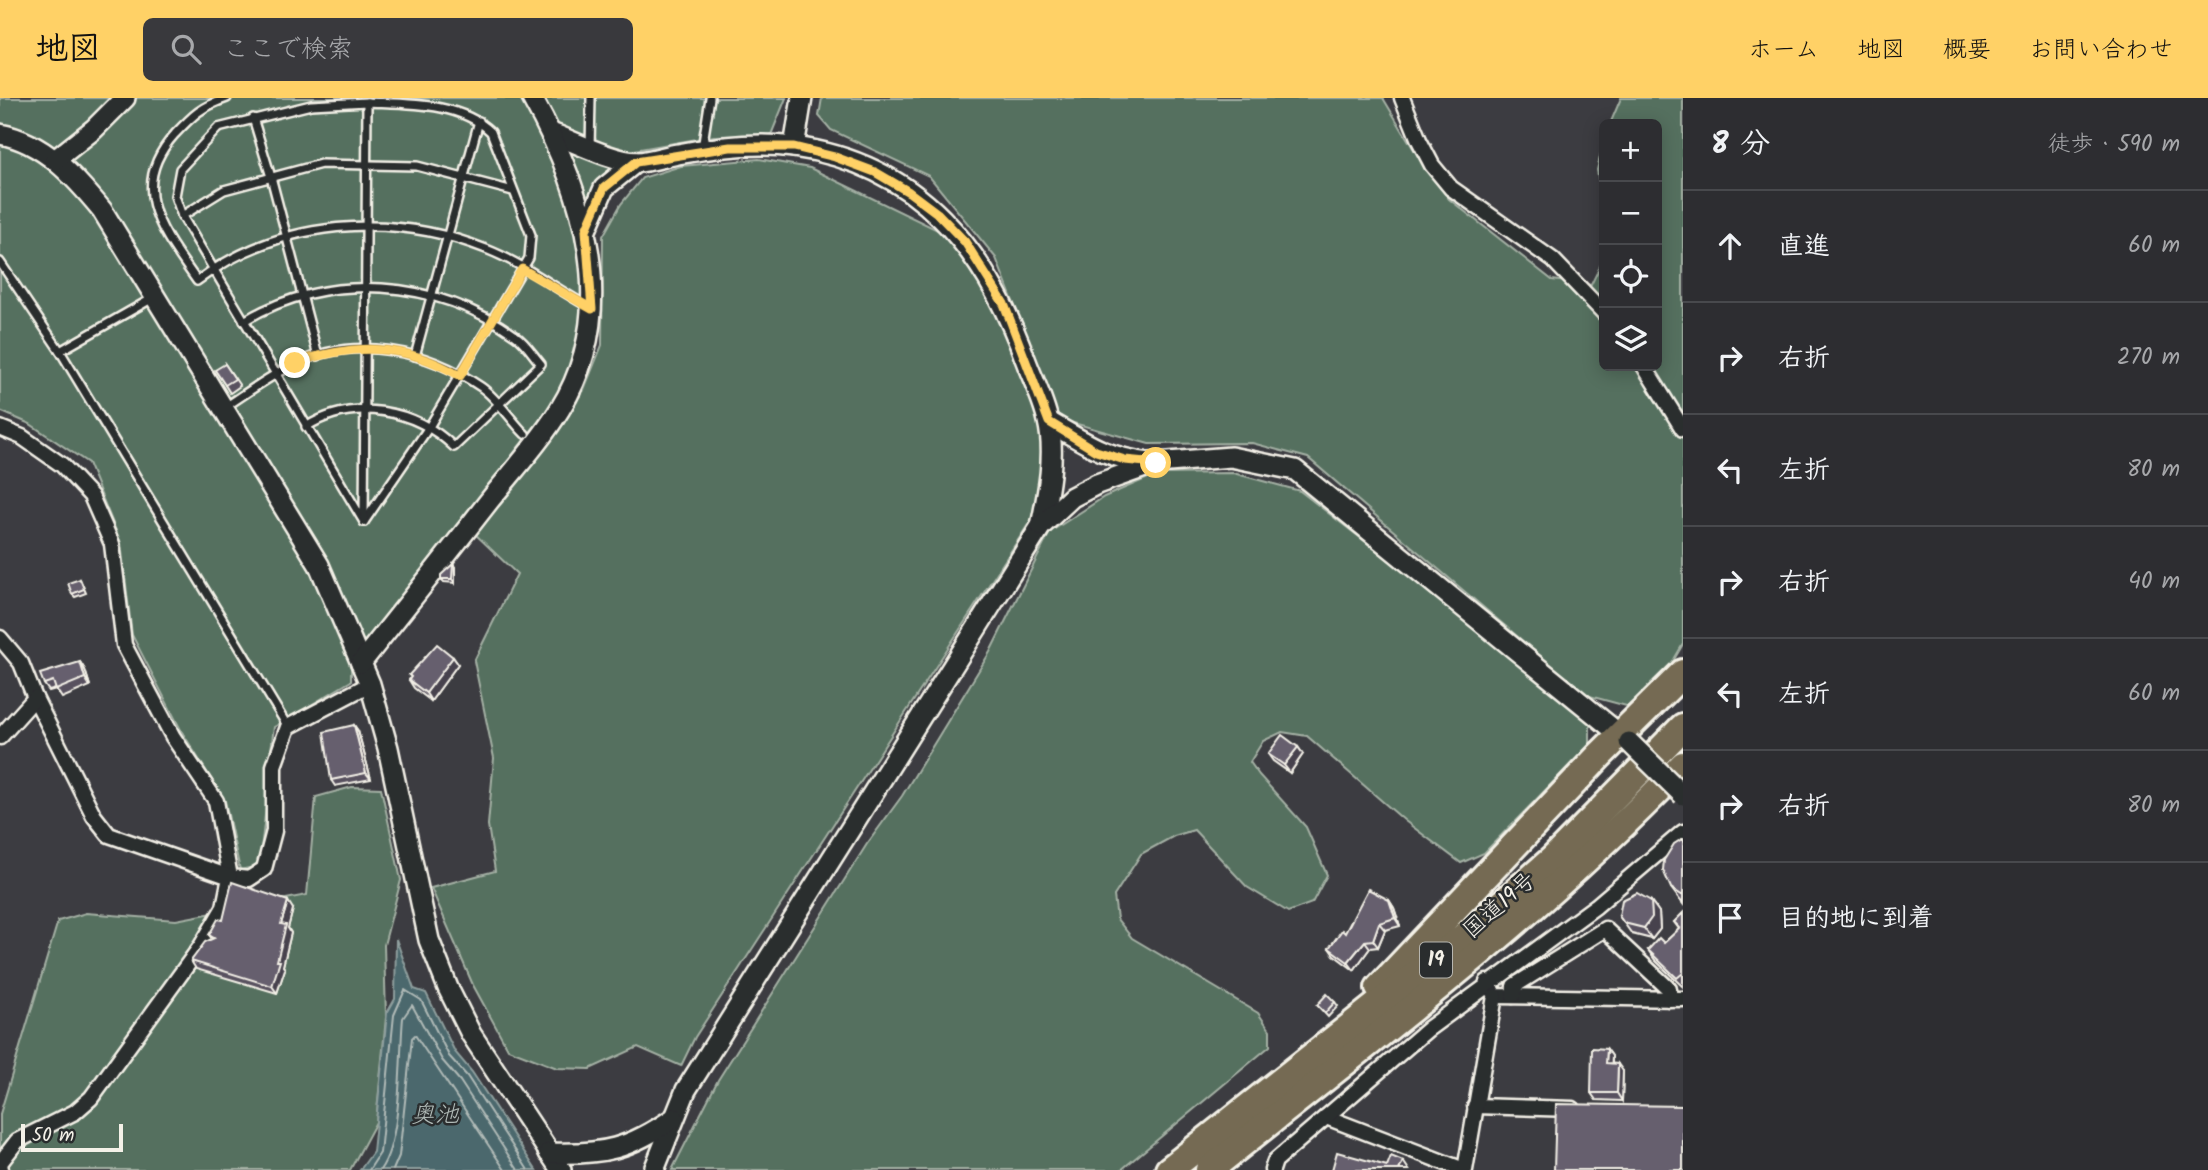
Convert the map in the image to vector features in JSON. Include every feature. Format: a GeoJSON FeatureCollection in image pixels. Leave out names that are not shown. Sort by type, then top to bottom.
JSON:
{"type":"FeatureCollection","features":[{"type":"Feature","properties":{"kind":"highway"},"geometry":{"type":"LineString","coordinates":[[1341,1035],[1354,1012],[1624,739],[1683,673]]}},
{"type":"Feature","properties":{"kind":"highway","name":"国道19号"},"geometry":{"type":"LineString","coordinates":[[1169,1170],[1477,926],[1553,859],[1683,727]]}},
{"type":"Feature","properties":{"kind":"highway","name":"国道19号"},"geometry":{"type":"LineString","coordinates":[[1209,1170],[1463,968],[1568,878],[1683,765]]}},
{"type":"Feature","properties":{"kind":"street"},"geometry":{"type":"LineString","coordinates":[[55,160],[94,129],[125,98]]}},
{"type":"Feature","properties":{"kind":"street"},"geometry":{"type":"LineString","coordinates":[[361,663],[561,408],[585,350],[592,309],[586,230],[551,133],[532,98]]}},
{"type":"Feature","properties":{"kind":"street"},"geometry":{"type":"LineString","coordinates":[[794,147],[802,98]]}},
{"type":"Feature","properties":{"kind":"street"},"geometry":{"type":"LineString","coordinates":[[1402,98],[1428,157],[1451,188],[1553,260],[1599,308]]}},
{"type":"Feature","properties":{"kind":"street"},"geometry":{"type":"LineString","coordinates":[[551,133],[636,162],[730,147],[794,147],[835,157],[875,172],[937,213],[965,242],[1004,304],[1049,422],[1050,464],[1041,526]]}},
{"type":"Feature","properties":{"kind":"street"},"geometry":{"type":"LineString","coordinates":[[0,134],[55,160],[75,176],[102,210],[225,407],[319,565],[370,684],[388,748],[429,940],[448,988],[471,1034],[555,1162],[609,1152],[652,1133],[674,1118]]}},
{"type":"Feature","properties":{"kind":"street"},"geometry":{"type":"LineString","coordinates":[[586,230],[604,188],[636,162]]}},
{"type":"Feature","properties":{"kind":"street"},"geometry":{"type":"LineString","coordinates":[[1647,371],[1683,429]]}},
{"type":"Feature","properties":{"kind":"street"},"geometry":{"type":"LineString","coordinates":[[1049,422],[1096,451],[1125,460],[1156,463],[1231,457],[1295,470],[1624,739],[1683,795]]}},
{"type":"Feature","properties":{"kind":"street"},"geometry":{"type":"LineString","coordinates":[[0,428],[22,437],[62,465],[91,496],[113,544],[124,645],[173,737],[216,801],[229,877],[224,907],[201,946],[91,1098],[75,1112],[17,1141],[0,1163],[1,1170]]}},
{"type":"Feature","properties":{"kind":"street"},"geometry":{"type":"LineString","coordinates":[[654,1170],[674,1118],[694,1078],[1041,526],[1073,498],[1097,484],[1156,463]]}},
{"type":"Feature","properties":{"kind":"street"},"geometry":{"type":"LineString","coordinates":[[0,638],[21,663],[35,698],[94,816],[108,835],[229,877],[249,879],[264,869],[274,831],[274,766],[288,727],[370,684]]}},
{"type":"Feature","properties":{"kind":"street"},"geometry":{"type":"LineString","coordinates":[[0,737],[35,698]]}},
{"type":"Feature","properties":{"kind":"street"},"geometry":{"type":"LineString","coordinates":[[1270,1167],[1427,1029],[1487,982],[1597,906],[1683,832]]}},
{"type":"Feature","properties":{"kind":"street"},"geometry":{"type":"LineString","coordinates":[[1513,996],[1514,986],[1605,929],[1669,989],[1676,999]]}},
{"type":"Feature","properties":{"kind":"street"},"geometry":{"type":"LineString","coordinates":[[1326,1117],[1464,1170],[1495,996],[1487,982]]}},
{"type":"Feature","properties":{"kind":"street"},"geometry":{"type":"LineString","coordinates":[[1495,996],[1676,999]]}},
{"type":"Feature","properties":{"kind":"street"},"geometry":{"type":"LineString","coordinates":[[1475,1106],[1586,1109]]}},
{"type":"Feature","properties":{"kind":"lane"},"geometry":{"type":"LineString","coordinates":[[227,98],[200,107],[167,143],[153,166],[150,195],[162,230],[197,281],[213,268],[248,248],[326,227],[408,227],[487,249],[592,309]]}},
{"type":"Feature","properties":{"kind":"lane"},"geometry":{"type":"LineString","coordinates":[[590,148],[591,98]]}},
{"type":"Feature","properties":{"kind":"lane"},"geometry":{"type":"LineString","coordinates":[[702,150],[710,98]]}},
{"type":"Feature","properties":{"kind":"lane"},"geometry":{"type":"LineString","coordinates":[[392,101],[427,105],[479,121],[491,132],[531,235],[529,258],[429,428],[364,522],[274,375],[182,216],[175,196],[180,169],[218,128],[310,105],[392,101]]}},
{"type":"Feature","properties":{"kind":"lane"},"geometry":{"type":"LineString","coordinates":[[364,522],[367,410],[367,102]]}},
{"type":"Feature","properties":{"kind":"lane"},"geometry":{"type":"LineString","coordinates":[[253,118],[318,356]]}},
{"type":"Feature","properties":{"kind":"lane"},"geometry":{"type":"LineString","coordinates":[[415,356],[450,238],[479,121]]}},
{"type":"Feature","properties":{"kind":"lane"},"geometry":{"type":"LineString","coordinates":[[182,216],[223,190],[321,164],[417,166],[513,191]]}},
{"type":"Feature","properties":{"kind":"lane"},"geometry":{"type":"LineString","coordinates":[[0,262],[60,351],[288,727]]}},
{"type":"Feature","properties":{"kind":"lane"},"geometry":{"type":"LineString","coordinates":[[244,321],[271,305],[334,288],[400,288],[463,306],[517,337],[541,364],[454,447],[429,428],[405,416],[367,410],[317,419],[306,427]]}},
{"type":"Feature","properties":{"kind":"lane"},"geometry":{"type":"LineString","coordinates":[[60,351],[156,296]]}},
{"type":"Feature","properties":{"kind":"lane"},"geometry":{"type":"LineString","coordinates":[[225,407],[274,375],[318,356],[342,349],[393,349],[439,363],[483,388],[525,434]]}},
{"type":"Feature","properties":{"kind":"green space"},"geometry":{"type":"Polygon","coordinates":[[[0,98],[786,98],[771,135],[714,136],[629,151],[597,184],[584,314],[577,350],[557,397],[351,664],[351,681],[274,727],[258,866],[240,870],[225,801],[182,732],[132,635],[121,543],[88,463],[30,424],[0,411],[0,98]]]}},
{"type":"Feature","properties":{"kind":"green space"},"geometry":{"type":"Polygon","coordinates":[[[822,98],[1383,98],[1419,158],[1449,199],[1552,280],[1591,285],[1599,268],[1599,371],[1662,371],[1662,119],[1612,119],[1621,98],[1683,98],[1683,644],[1659,685],[1630,707],[1586,695],[1308,458],[1252,443],[1149,444],[1059,419],[996,258],[929,176],[831,130],[819,116],[822,98]]]}},
{"type":"Feature","properties":{"kind":"green space"},"geometry":{"type":"Polygon","coordinates":[[[759,159],[810,168],[948,235],[999,312],[1042,427],[1041,475],[1033,517],[695,1037],[681,1066],[638,1047],[590,1069],[557,1068],[508,1049],[473,985],[431,888],[495,871],[488,825],[494,758],[474,661],[517,574],[474,533],[583,392],[602,345],[603,236],[621,204],[642,178],[681,166],[759,159]]]}},
{"type":"Feature","properties":{"kind":"green space"},"geometry":{"type":"Polygon","coordinates":[[[1233,473],[1300,491],[1590,716],[1590,744],[1484,853],[1461,863],[1405,821],[1307,736],[1282,732],[1263,741],[1250,762],[1306,827],[1327,875],[1312,903],[1288,912],[1247,887],[1194,830],[1174,836],[1141,854],[1114,896],[1117,919],[1132,938],[1258,1013],[1270,1030],[1270,1046],[1121,1170],[672,1170],[718,1080],[867,844],[902,796],[990,652],[1050,532],[1104,497],[1157,474],[1233,473]]]}},
{"type":"Feature","properties":{"kind":"green space"},"geometry":{"type":"Polygon","coordinates":[[[352,787],[381,788],[401,880],[384,945],[386,1017],[376,1122],[350,1170],[0,1170],[0,1114],[58,921],[86,913],[176,920],[307,895],[316,797],[352,787]]]}},
{"type":"Feature","properties":{"kind":"water","name":"奥池"},"geometry":{"type":"Polygon","coordinates":[[[396,939],[414,989],[426,993],[455,1052],[472,1072],[536,1170],[360,1170],[373,1152],[387,1013],[395,999],[396,939]]]}},
{"type":"Feature","properties":{"kind":"building"},"geometry":{"type":"Polygon","coordinates":[[[225,364],[235,379],[225,385],[215,370],[225,364]]]}},
{"type":"Feature","properties":{"kind":"building"},"geometry":{"type":"Polygon","coordinates":[[[453,564],[452,579],[441,579],[441,575],[453,564]]]}},
{"type":"Feature","properties":{"kind":"building"},"geometry":{"type":"Polygon","coordinates":[[[80,579],[84,589],[72,594],[68,583],[80,579]]]}},
{"type":"Feature","properties":{"kind":"building"},"geometry":{"type":"Polygon","coordinates":[[[437,644],[453,657],[426,693],[409,680],[409,675],[437,644]]]}},
{"type":"Feature","properties":{"kind":"building"},"geometry":{"type":"Polygon","coordinates":[[[80,662],[85,678],[56,690],[53,681],[44,684],[40,674],[80,662]]]}},
{"type":"Feature","properties":{"kind":"building"},"geometry":{"type":"Polygon","coordinates":[[[354,725],[366,773],[331,780],[324,732],[354,725]]]}},
{"type":"Feature","properties":{"kind":"building"},"geometry":{"type":"Polygon","coordinates":[[[1282,735],[1298,747],[1284,765],[1268,754],[1282,735]]]}},
{"type":"Feature","properties":{"kind":"building"},"geometry":{"type":"Polygon","coordinates":[[[1683,839],[1683,896],[1671,888],[1663,870],[1664,860],[1674,844],[1683,839]]]}},
{"type":"Feature","properties":{"kind":"building"},"geometry":{"type":"Polygon","coordinates":[[[232,882],[288,901],[281,924],[286,925],[277,961],[280,961],[272,986],[191,961],[205,942],[214,938],[209,935],[218,919],[223,920],[232,882]]]}},
{"type":"Feature","properties":{"kind":"building"},"geometry":{"type":"Polygon","coordinates":[[[1368,889],[1389,900],[1395,918],[1379,923],[1373,940],[1365,941],[1348,962],[1329,948],[1342,930],[1345,933],[1368,889]]]}},
{"type":"Feature","properties":{"kind":"building"},"geometry":{"type":"Polygon","coordinates":[[[1637,893],[1651,901],[1652,917],[1644,928],[1624,923],[1619,916],[1622,900],[1637,893]]]}},
{"type":"Feature","properties":{"kind":"building"},"geometry":{"type":"Polygon","coordinates":[[[1683,913],[1683,973],[1677,978],[1648,950],[1659,938],[1664,943],[1680,928],[1674,922],[1683,913]]]}},
{"type":"Feature","properties":{"kind":"building"},"geometry":{"type":"Polygon","coordinates":[[[1327,994],[1335,1002],[1325,1013],[1317,1005],[1327,994]]]}},
{"type":"Feature","properties":{"kind":"building"},"geometry":{"type":"Polygon","coordinates":[[[1592,1048],[1607,1049],[1606,1063],[1618,1064],[1617,1093],[1591,1093],[1592,1048]]]}},
{"type":"Feature","properties":{"kind":"building"},"geometry":{"type":"Polygon","coordinates":[[[1556,1104],[1683,1106],[1683,1170],[1554,1170],[1556,1104]]]}},
{"type":"Feature","properties":{"kind":"building"},"geometry":{"type":"Polygon","coordinates":[[[1337,1152],[1387,1166],[1391,1156],[1403,1161],[1399,1170],[1332,1170],[1337,1152]]]}},
{"type":"Feature","properties":{"kind":"route"},"geometry":{"type":"LineString","coordinates":[[295,363],[342,349],[393,349],[439,363],[460,376],[522,269],[592,309],[592,273],[586,230],[604,188],[636,162],[730,147],[794,147],[835,157],[875,172],[937,213],[965,242],[1004,304],[1049,422],[1096,451],[1125,460],[1156,463]]}}]}
